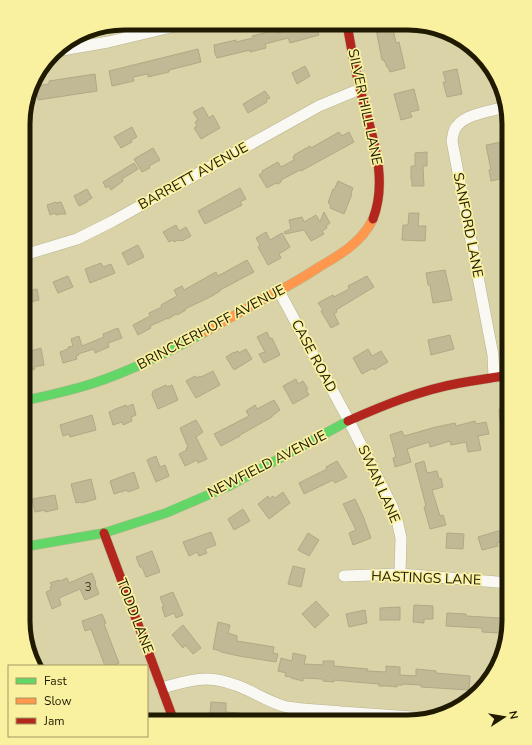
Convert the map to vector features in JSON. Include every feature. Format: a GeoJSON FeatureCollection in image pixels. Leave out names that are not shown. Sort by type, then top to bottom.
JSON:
{"type":"FeatureCollection","features":[{"type":"Feature","properties":{"kind":"street"},"geometry":{"type":"LineString","coordinates":[[68,49],[108,42],[159,30]]}},
{"type":"Feature","properties":{"kind":"street","name":"SILVER HILL LANE"},"geometry":{"type":"LineString","coordinates":[[348,30],[360,89],[377,154],[380,186],[374,214]]}},
{"type":"Feature","properties":{"kind":"street","name":"BARRETT AVENUE"},"geometry":{"type":"LineString","coordinates":[[30,253],[78,239],[319,106],[360,89]]}},
{"type":"Feature","properties":{"kind":"street","name":"SANFORD LANE"},"geometry":{"type":"LineString","coordinates":[[494,377],[493,355],[452,141],[456,126],[462,121],[477,114],[500,108]]}},
{"type":"Feature","properties":{"kind":"street","name":"BRINCKERHOFF AVENUE"},"geometry":{"type":"LineString","coordinates":[[30,399],[75,389],[98,382],[123,373],[179,346],[280,291],[346,251],[361,238],[369,227],[374,214]]}},
{"type":"Feature","properties":{"kind":"street","name":"CASE ROAD"},"geometry":{"type":"LineString","coordinates":[[280,291],[349,421]]}},
{"type":"Feature","properties":{"kind":"street","name":"NEWFIELD AVENUE"},"geometry":{"type":"LineString","coordinates":[[30,546],[104,533],[166,513],[229,486],[349,421],[385,405],[424,392],[459,383],[502,376]]}},
{"type":"Feature","properties":{"kind":"street","name":"SWAN LANE"},"geometry":{"type":"LineString","coordinates":[[349,421],[392,506],[397,520],[401,538],[400,574]]}},
{"type":"Feature","properties":{"kind":"street","name":"TODD LANE"},"geometry":{"type":"LineString","coordinates":[[104,533],[172,715]]}},
{"type":"Feature","properties":{"kind":"street","name":"HASTINGS LANE"},"geometry":{"type":"LineString","coordinates":[[344,576],[400,574],[502,582]]}},
{"type":"Feature","properties":{"kind":"street"},"geometry":{"type":"LineString","coordinates":[[162,688],[207,678],[222,680],[237,685],[268,700],[285,706],[386,715]]}},
{"type":"Feature","properties":{"kind":"building"},"geometry":{"type":"Polygon","coordinates":[[[276,30],[277,33],[288,30],[318,30],[319,35],[290,43],[288,38],[265,44],[266,48],[250,52],[250,50],[217,58],[215,54],[214,45],[253,38],[252,36],[276,30]]]}},
{"type":"Feature","properties":{"kind":"building"},"geometry":{"type":"Polygon","coordinates":[[[376,30],[393,30],[396,43],[399,42],[405,68],[390,72],[384,60],[382,60],[376,30]]]}},
{"type":"Feature","properties":{"kind":"building"},"geometry":{"type":"Polygon","coordinates":[[[198,49],[201,62],[148,77],[148,74],[133,77],[134,81],[112,86],[109,71],[198,49]]]}},
{"type":"Feature","properties":{"kind":"building"},"geometry":{"type":"Polygon","coordinates":[[[305,66],[310,76],[297,84],[292,73],[305,66]]]}},
{"type":"Feature","properties":{"kind":"building"},"geometry":{"type":"Polygon","coordinates":[[[457,69],[462,94],[447,97],[443,82],[446,82],[443,72],[457,69]]]}},
{"type":"Feature","properties":{"kind":"building"},"geometry":{"type":"Polygon","coordinates":[[[95,74],[97,91],[38,100],[37,90],[39,86],[49,84],[49,81],[95,74]]]}},
{"type":"Feature","properties":{"kind":"building"},"geometry":{"type":"Polygon","coordinates":[[[414,89],[419,110],[410,112],[412,117],[401,120],[394,94],[414,89]]]}},
{"type":"Feature","properties":{"kind":"building"},"geometry":{"type":"Polygon","coordinates":[[[265,91],[270,98],[266,100],[267,102],[248,113],[243,104],[265,91]]]}},
{"type":"Feature","properties":{"kind":"building"},"geometry":{"type":"Polygon","coordinates":[[[203,107],[209,118],[213,115],[220,128],[201,139],[194,128],[197,126],[195,122],[198,120],[193,112],[203,107]]]}},
{"type":"Feature","properties":{"kind":"building"},"geometry":{"type":"Polygon","coordinates":[[[132,127],[137,137],[131,140],[132,142],[121,148],[114,137],[132,127]]]}},
{"type":"Feature","properties":{"kind":"building"},"geometry":{"type":"Polygon","coordinates":[[[339,132],[342,136],[349,132],[354,142],[301,171],[300,170],[281,180],[278,184],[276,183],[267,188],[259,175],[263,172],[262,171],[278,162],[281,167],[294,160],[294,155],[310,146],[311,148],[339,132]]]}},
{"type":"Feature","properties":{"kind":"building"},"geometry":{"type":"Polygon","coordinates":[[[502,142],[502,179],[491,181],[489,170],[491,170],[486,145],[502,142]]]}},
{"type":"Feature","properties":{"kind":"building"},"geometry":{"type":"Polygon","coordinates":[[[153,148],[160,160],[142,172],[134,159],[153,148]]]}},
{"type":"Feature","properties":{"kind":"building"},"geometry":{"type":"Polygon","coordinates":[[[427,152],[427,166],[423,166],[424,186],[412,186],[411,166],[415,166],[415,153],[427,152]]]}},
{"type":"Feature","properties":{"kind":"building"},"geometry":{"type":"Polygon","coordinates":[[[134,163],[138,169],[122,179],[123,181],[111,190],[109,186],[106,188],[103,182],[134,163]]]}},
{"type":"Feature","properties":{"kind":"building"},"geometry":{"type":"Polygon","coordinates":[[[338,181],[353,188],[344,214],[330,208],[331,205],[328,203],[333,189],[334,190],[338,181]]]}},
{"type":"Feature","properties":{"kind":"building"},"geometry":{"type":"Polygon","coordinates":[[[240,188],[246,199],[240,202],[242,205],[205,224],[198,211],[240,188]]]}},
{"type":"Feature","properties":{"kind":"building"},"geometry":{"type":"Polygon","coordinates":[[[87,189],[92,198],[79,206],[74,196],[87,189]]]}},
{"type":"Feature","properties":{"kind":"building"},"geometry":{"type":"Polygon","coordinates":[[[61,202],[66,214],[56,215],[55,213],[50,215],[47,205],[61,202]]]}},
{"type":"Feature","properties":{"kind":"building"},"geometry":{"type":"Polygon","coordinates":[[[324,212],[330,223],[326,226],[327,228],[322,231],[324,234],[311,241],[304,230],[285,234],[284,232],[291,229],[289,220],[302,217],[304,222],[316,215],[320,222],[324,212]]]}},
{"type":"Feature","properties":{"kind":"building"},"geometry":{"type":"Polygon","coordinates":[[[409,213],[419,213],[418,226],[426,226],[425,241],[402,240],[403,225],[408,225],[409,213]]]}},
{"type":"Feature","properties":{"kind":"building"},"geometry":{"type":"Polygon","coordinates":[[[176,225],[179,231],[186,227],[191,236],[182,241],[178,240],[174,242],[172,240],[169,242],[163,232],[176,225]]]}},
{"type":"Feature","properties":{"kind":"building"},"geometry":{"type":"Polygon","coordinates":[[[266,232],[270,240],[282,233],[290,247],[279,254],[281,258],[268,265],[258,247],[260,245],[256,238],[266,232]]]}},
{"type":"Feature","properties":{"kind":"building"},"geometry":{"type":"Polygon","coordinates":[[[138,245],[144,257],[128,265],[122,253],[138,245]]]}},
{"type":"Feature","properties":{"kind":"building"},"geometry":{"type":"Polygon","coordinates":[[[247,260],[254,272],[220,290],[212,296],[185,309],[186,310],[177,315],[176,314],[150,326],[151,328],[138,335],[133,325],[150,316],[149,313],[162,307],[161,305],[177,296],[174,290],[182,286],[184,290],[216,272],[218,276],[247,260]]]}},
{"type":"Feature","properties":{"kind":"building"},"geometry":{"type":"Polygon","coordinates":[[[101,263],[103,267],[111,264],[115,273],[90,283],[85,269],[101,263]]]}},
{"type":"Feature","properties":{"kind":"building"},"geometry":{"type":"Polygon","coordinates":[[[445,270],[452,300],[433,303],[426,273],[445,270]]]}},
{"type":"Feature","properties":{"kind":"building"},"geometry":{"type":"Polygon","coordinates":[[[68,276],[73,287],[58,293],[53,282],[68,276]]]}},
{"type":"Feature","properties":{"kind":"building"},"geometry":{"type":"Polygon","coordinates":[[[367,276],[374,287],[336,310],[337,312],[334,314],[339,324],[331,328],[321,311],[323,310],[318,303],[349,289],[348,286],[367,276]]]}},
{"type":"Feature","properties":{"kind":"building"},"geometry":{"type":"Polygon","coordinates":[[[37,289],[39,300],[30,302],[30,291],[37,289]]]}},
{"type":"Feature","properties":{"kind":"building"},"geometry":{"type":"Polygon","coordinates":[[[118,328],[122,338],[108,343],[109,347],[95,353],[94,349],[78,354],[79,355],[76,356],[77,359],[63,363],[60,352],[73,346],[71,339],[79,336],[82,346],[104,337],[103,334],[118,328]]]}},
{"type":"Feature","properties":{"kind":"building"},"geometry":{"type":"Polygon","coordinates":[[[267,332],[270,339],[272,338],[280,355],[264,363],[259,354],[265,352],[257,337],[267,332]]]}},
{"type":"Feature","properties":{"kind":"building"},"geometry":{"type":"Polygon","coordinates":[[[450,335],[454,349],[431,355],[428,340],[450,335]]]}},
{"type":"Feature","properties":{"kind":"building"},"geometry":{"type":"Polygon","coordinates":[[[41,348],[44,365],[34,367],[35,369],[30,370],[30,351],[41,348]]]}},
{"type":"Feature","properties":{"kind":"building"},"geometry":{"type":"Polygon","coordinates":[[[246,349],[252,359],[234,370],[226,357],[234,352],[238,351],[239,353],[246,349]]]}},
{"type":"Feature","properties":{"kind":"building"},"geometry":{"type":"Polygon","coordinates":[[[368,349],[372,356],[381,351],[388,362],[374,370],[373,368],[362,374],[353,358],[368,349]]]}},
{"type":"Feature","properties":{"kind":"building"},"geometry":{"type":"Polygon","coordinates":[[[213,371],[220,385],[196,398],[186,381],[195,376],[196,378],[201,377],[213,371]]]}},
{"type":"Feature","properties":{"kind":"building"},"geometry":{"type":"Polygon","coordinates":[[[296,379],[298,384],[303,381],[308,389],[306,390],[309,395],[293,404],[283,386],[296,379]]]}},
{"type":"Feature","properties":{"kind":"building"},"geometry":{"type":"Polygon","coordinates":[[[166,385],[167,387],[172,385],[178,400],[158,409],[152,395],[153,391],[166,385]]]}},
{"type":"Feature","properties":{"kind":"building"},"geometry":{"type":"Polygon","coordinates":[[[274,400],[280,410],[272,417],[221,446],[214,434],[249,416],[246,411],[255,405],[257,409],[274,400]]]}},
{"type":"Feature","properties":{"kind":"building"},"geometry":{"type":"Polygon","coordinates":[[[133,404],[136,415],[131,417],[132,421],[123,425],[122,422],[113,425],[109,412],[126,405],[127,407],[133,404]]]}},
{"type":"Feature","properties":{"kind":"building"},"geometry":{"type":"Polygon","coordinates":[[[499,409],[502,409],[502,422],[500,422],[499,409]]]}},
{"type":"Feature","properties":{"kind":"building"},"geometry":{"type":"Polygon","coordinates":[[[92,415],[96,430],[70,437],[69,434],[63,436],[60,425],[92,415]]]}},
{"type":"Feature","properties":{"kind":"building"},"geometry":{"type":"Polygon","coordinates":[[[196,420],[203,432],[196,437],[207,459],[198,463],[197,460],[185,466],[179,454],[187,450],[186,448],[188,447],[180,428],[196,420]]]}},
{"type":"Feature","properties":{"kind":"building"},"geometry":{"type":"Polygon","coordinates":[[[475,421],[476,424],[486,422],[489,434],[478,436],[481,450],[468,452],[466,442],[451,445],[450,441],[430,447],[429,442],[407,449],[411,462],[395,467],[393,458],[396,457],[390,435],[402,431],[404,436],[436,427],[455,423],[456,426],[475,421]]]}},
{"type":"Feature","properties":{"kind":"building"},"geometry":{"type":"Polygon","coordinates":[[[156,456],[160,467],[165,465],[169,476],[156,482],[147,460],[156,456]]]}},
{"type":"Feature","properties":{"kind":"building"},"geometry":{"type":"Polygon","coordinates":[[[337,461],[347,477],[335,483],[333,480],[304,494],[299,483],[327,469],[326,467],[337,461]]]}},
{"type":"Feature","properties":{"kind":"building"},"geometry":{"type":"Polygon","coordinates":[[[424,461],[427,473],[437,471],[439,479],[441,478],[443,487],[432,490],[440,516],[443,515],[446,525],[430,529],[424,507],[426,506],[415,464],[424,461]]]}},
{"type":"Feature","properties":{"kind":"building"},"geometry":{"type":"Polygon","coordinates":[[[134,472],[139,488],[128,492],[127,490],[114,494],[110,481],[134,472]]]}},
{"type":"Feature","properties":{"kind":"building"},"geometry":{"type":"Polygon","coordinates":[[[91,479],[96,499],[76,503],[71,484],[91,479]]]}},
{"type":"Feature","properties":{"kind":"building"},"geometry":{"type":"Polygon","coordinates":[[[283,492],[290,503],[269,519],[258,504],[268,496],[269,499],[273,496],[275,498],[283,492]]]}},
{"type":"Feature","properties":{"kind":"building"},"geometry":{"type":"Polygon","coordinates":[[[55,495],[58,509],[45,512],[45,510],[35,512],[32,499],[55,495]]]}},
{"type":"Feature","properties":{"kind":"building"},"geometry":{"type":"Polygon","coordinates":[[[355,499],[371,538],[353,545],[349,533],[356,530],[343,504],[355,499]]]}},
{"type":"Feature","properties":{"kind":"building"},"geometry":{"type":"Polygon","coordinates":[[[243,509],[250,521],[234,530],[228,519],[243,509]]]}},
{"type":"Feature","properties":{"kind":"building"},"geometry":{"type":"Polygon","coordinates":[[[502,530],[502,542],[497,543],[498,546],[482,550],[478,537],[502,530]]]}},
{"type":"Feature","properties":{"kind":"building"},"geometry":{"type":"Polygon","coordinates":[[[211,532],[216,545],[205,549],[207,553],[199,556],[197,552],[189,556],[183,542],[211,532]]]}},
{"type":"Feature","properties":{"kind":"building"},"geometry":{"type":"Polygon","coordinates":[[[308,533],[319,540],[309,556],[298,550],[308,533]]]}},
{"type":"Feature","properties":{"kind":"building"},"geometry":{"type":"Polygon","coordinates":[[[447,533],[464,534],[463,549],[446,548],[447,533]]]}},
{"type":"Feature","properties":{"kind":"building"},"geometry":{"type":"Polygon","coordinates":[[[152,551],[160,572],[146,577],[136,557],[152,551]]]}},
{"type":"Feature","properties":{"kind":"building"},"geometry":{"type":"Polygon","coordinates":[[[293,566],[305,569],[301,587],[288,584],[293,566]]]}},
{"type":"Feature","properties":{"kind":"building"},"geometry":{"type":"Polygon","coordinates":[[[92,573],[99,594],[85,600],[80,589],[59,598],[61,605],[52,609],[46,592],[51,590],[50,587],[52,586],[50,583],[67,578],[69,583],[92,573]]]}},
{"type":"Feature","properties":{"kind":"building"},"geometry":{"type":"Polygon","coordinates":[[[173,592],[183,615],[176,618],[174,613],[165,617],[162,607],[164,607],[160,597],[173,592]]]}},
{"type":"Feature","properties":{"kind":"building"},"geometry":{"type":"Polygon","coordinates":[[[316,601],[329,615],[315,628],[302,614],[316,601]]]}},
{"type":"Feature","properties":{"kind":"building"},"geometry":{"type":"Polygon","coordinates":[[[414,605],[433,606],[433,619],[424,619],[424,623],[413,622],[414,605]]]}},
{"type":"Feature","properties":{"kind":"building"},"geometry":{"type":"Polygon","coordinates":[[[400,607],[400,620],[380,620],[380,608],[400,607]]]}},
{"type":"Feature","properties":{"kind":"building"},"geometry":{"type":"Polygon","coordinates":[[[365,610],[367,623],[349,627],[346,614],[365,610]]]}},
{"type":"Feature","properties":{"kind":"building"},"geometry":{"type":"Polygon","coordinates":[[[447,613],[466,614],[466,616],[500,618],[499,633],[482,632],[482,628],[446,626],[447,613]]]}},
{"type":"Feature","properties":{"kind":"building"},"geometry":{"type":"Polygon","coordinates":[[[102,614],[106,623],[104,624],[119,663],[114,665],[105,665],[91,629],[85,631],[82,621],[102,614]]]}},
{"type":"Feature","properties":{"kind":"building"},"geometry":{"type":"Polygon","coordinates":[[[218,622],[230,625],[228,633],[237,636],[237,641],[274,647],[273,653],[278,654],[276,662],[239,656],[213,649],[218,622]]]}},
{"type":"Feature","properties":{"kind":"building"},"geometry":{"type":"Polygon","coordinates":[[[183,625],[201,648],[193,654],[185,645],[183,648],[172,635],[183,625]]]}},
{"type":"Feature","properties":{"kind":"building"},"geometry":{"type":"Polygon","coordinates":[[[293,653],[306,656],[304,664],[323,665],[323,661],[334,661],[334,666],[368,669],[367,671],[386,672],[386,666],[400,667],[400,675],[416,676],[416,669],[436,671],[436,673],[470,676],[469,690],[421,687],[421,685],[403,684],[397,685],[397,687],[379,686],[379,684],[334,680],[334,682],[323,681],[323,679],[303,678],[303,681],[285,676],[286,673],[278,671],[281,658],[292,661],[293,653]]]}},
{"type":"Feature","properties":{"kind":"building"},"geometry":{"type":"Polygon","coordinates":[[[211,702],[226,703],[226,712],[239,713],[239,715],[211,715],[211,702]]]}},
{"type":"Feature","properties":{"kind":"traffic: fast"},"geometry":{"type":"LineString","coordinates":[[30,399],[74,389],[106,379],[149,361],[205,332]]}},
{"type":"Feature","properties":{"kind":"traffic: fast"},"geometry":{"type":"LineString","coordinates":[[30,546],[104,533],[166,513],[229,486],[348,421]]}},
{"type":"Feature","properties":{"kind":"traffic: slow"},"geometry":{"type":"LineString","coordinates":[[205,332],[297,281],[342,253],[363,235],[373,219]]}},
{"type":"Feature","properties":{"kind":"traffic: jam"},"geometry":{"type":"LineString","coordinates":[[348,30],[357,76],[377,156],[379,171],[379,187],[373,219]]}},
{"type":"Feature","properties":{"kind":"traffic: jam"},"geometry":{"type":"LineString","coordinates":[[348,421],[417,394],[445,386],[502,376]]}},
{"type":"Feature","properties":{"kind":"traffic: jam"},"geometry":{"type":"LineString","coordinates":[[104,533],[172,715]]}}]}
